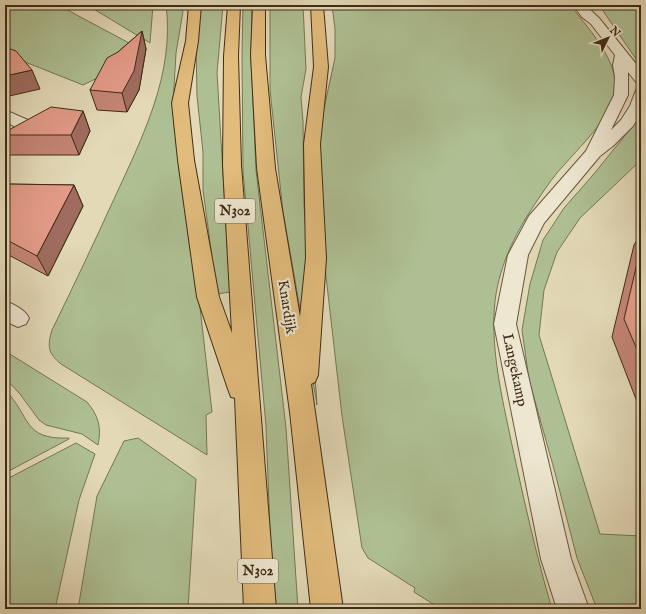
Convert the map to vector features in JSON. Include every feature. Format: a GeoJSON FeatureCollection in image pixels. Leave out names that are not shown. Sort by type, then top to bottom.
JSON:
{"type":"FeatureCollection","features":[{"type":"Feature","properties":{"kind":"main road"},"geometry":{"type":"LineString","coordinates":[[195,5],[192,41],[180,103],[186,160],[208,297],[249,417]]}},
{"type":"Feature","properties":{"kind":"main road","name":"N302"},"geometry":{"type":"LineString","coordinates":[[234,5],[231,56],[232,164],[260,609]]}},
{"type":"Feature","properties":{"kind":"main road","name":"Knardijk"},"geometry":{"type":"LineString","coordinates":[[259,5],[258,55],[266,168],[303,412],[327,609]]}},
{"type":"Feature","properties":{"kind":"main road"},"geometry":{"type":"LineString","coordinates":[[303,412],[316,258],[312,156],[321,67],[316,5]]}},
{"type":"Feature","properties":{"kind":"street"},"geometry":{"type":"LineString","coordinates":[[579,5],[586,14],[596,21],[621,56],[632,66],[641,79]]}},
{"type":"Feature","properties":{"kind":"street"},"geometry":{"type":"LineString","coordinates":[[594,5],[599,15],[596,21]]}},
{"type":"Feature","properties":{"kind":"street","name":"Langekamp"},"geometry":{"type":"LineString","coordinates":[[594,152],[601,134],[621,95],[621,56]]}},
{"type":"Feature","properties":{"kind":"street","name":"Langekamp"},"geometry":{"type":"LineString","coordinates":[[573,609],[556,559],[505,324],[518,255],[536,220],[594,152],[607,143],[627,124],[641,98],[641,93]]}},
{"type":"Feature","properties":{"kind":"street"},"geometry":{"type":"LineString","coordinates":[[621,95],[641,98]]}},
{"type":"Feature","properties":{"kind":"street"},"geometry":{"type":"LineString","coordinates":[[5,115],[22,123],[25,128],[20,134],[5,143]]}},
{"type":"Feature","properties":{"kind":"green space"},"geometry":{"type":"Polygon","coordinates":[[[5,5],[58,5],[144,51],[145,55],[83,85],[5,54],[5,5]]]}},
{"type":"Feature","properties":{"kind":"green space"},"geometry":{"type":"Polygon","coordinates":[[[87,5],[153,5],[150,43],[87,5]]]}},
{"type":"Feature","properties":{"kind":"green space"},"geometry":{"type":"Polygon","coordinates":[[[166,5],[184,5],[176,53],[173,105],[194,255],[212,412],[206,415],[207,455],[61,364],[51,353],[49,345],[52,330],[125,176],[154,105],[166,56],[166,5]]]}},
{"type":"Feature","properties":{"kind":"green space"},"geometry":{"type":"Polygon","coordinates":[[[199,5],[223,5],[217,73],[230,292],[217,294],[203,190],[203,152],[197,96],[196,47],[199,5]]]}},
{"type":"Feature","properties":{"kind":"green space"},"geometry":{"type":"Polygon","coordinates":[[[243,5],[252,5],[251,57],[256,170],[286,428],[298,609],[273,609],[266,426],[243,171],[243,5]]]}},
{"type":"Feature","properties":{"kind":"green space"},"geometry":{"type":"Polygon","coordinates":[[[270,5],[303,5],[306,69],[301,97],[303,121],[304,205],[317,405],[283,212],[270,90],[270,5]]]}},
{"type":"Feature","properties":{"kind":"green space"},"geometry":{"type":"Polygon","coordinates":[[[332,5],[570,5],[598,41],[613,71],[615,81],[611,104],[590,137],[554,176],[524,222],[505,260],[497,287],[495,301],[494,337],[501,391],[530,527],[552,609],[441,609],[414,592],[415,588],[368,558],[362,548],[342,416],[320,224],[319,131],[335,58],[335,29],[332,5]]]}},
{"type":"Feature","properties":{"kind":"green space"},"geometry":{"type":"Polygon","coordinates":[[[599,5],[634,5],[641,22],[641,71],[636,59],[599,5]]]}},
{"type":"Feature","properties":{"kind":"green space"},"geometry":{"type":"Polygon","coordinates":[[[640,117],[641,160],[580,218],[557,252],[544,290],[539,335],[600,534],[641,536],[641,609],[597,609],[577,558],[529,380],[522,330],[530,284],[543,240],[564,208],[640,117]]]}},
{"type":"Feature","properties":{"kind":"green space"},"geometry":{"type":"Polygon","coordinates":[[[5,351],[87,402],[94,412],[98,422],[100,433],[98,445],[82,434],[46,425],[39,420],[20,394],[5,378],[5,351]]]}},
{"type":"Feature","properties":{"kind":"green space"},"geometry":{"type":"Polygon","coordinates":[[[5,390],[35,431],[54,438],[69,439],[5,473],[5,390]]]}},
{"type":"Feature","properties":{"kind":"green space"},"geometry":{"type":"Polygon","coordinates":[[[138,438],[196,479],[188,609],[78,609],[97,496],[124,441],[138,438]]]}},
{"type":"Feature","properties":{"kind":"green space"},"geometry":{"type":"Polygon","coordinates":[[[76,443],[95,454],[79,500],[55,609],[5,609],[5,480],[76,443]]]}},
{"type":"Feature","properties":{"kind":"building"},"geometry":{"type":"Polygon","coordinates":[[[142,31],[134,71],[122,93],[90,90],[107,58],[118,52],[142,31]]]}},
{"type":"Feature","properties":{"kind":"building"},"geometry":{"type":"Polygon","coordinates":[[[5,47],[16,51],[32,70],[5,76],[5,47]]]}},
{"type":"Feature","properties":{"kind":"building"},"geometry":{"type":"Polygon","coordinates":[[[51,107],[83,111],[71,135],[5,135],[5,132],[51,107]]]}},
{"type":"Feature","properties":{"kind":"building"},"geometry":{"type":"Polygon","coordinates":[[[5,184],[74,185],[37,256],[5,239],[5,184]]]}},
{"type":"Feature","properties":{"kind":"building"},"geometry":{"type":"Polygon","coordinates":[[[641,246],[641,359],[624,319],[641,246]]]}}]}
